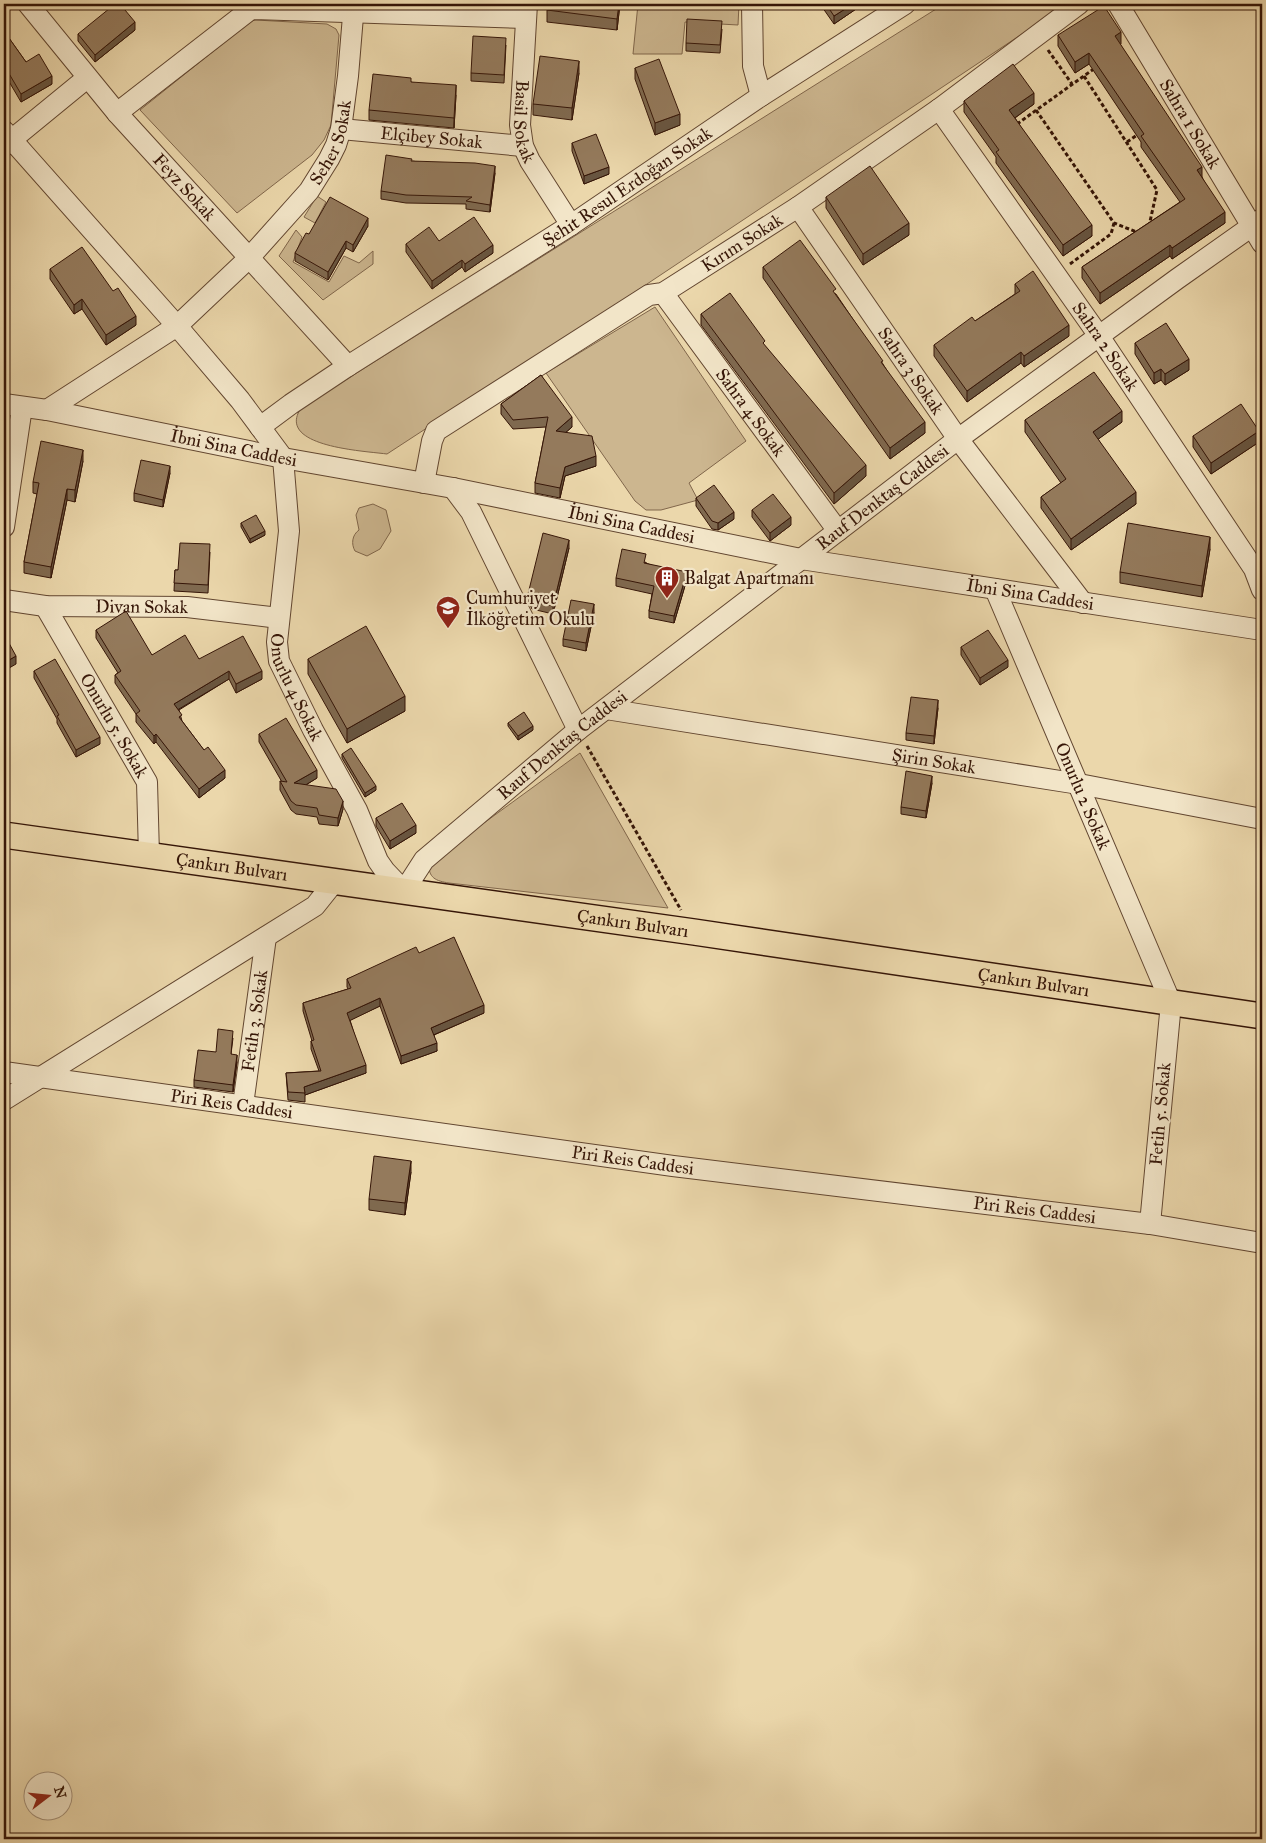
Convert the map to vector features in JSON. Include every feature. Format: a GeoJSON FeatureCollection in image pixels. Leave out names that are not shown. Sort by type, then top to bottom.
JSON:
{"type":"FeatureCollection","features":[{"type":"Feature","properties":{"kind":"main road","name":"Çankırı Bulvarı"},"geometry":{"type":"LineString","coordinates":[[4,835],[335,880],[1262,1016]]}},
{"type":"Feature","properties":{"kind":"street","name":"Feyz Sokak"},"geometry":{"type":"LineString","coordinates":[[28,4],[117,113],[348,366]]}},
{"type":"Feature","properties":{"kind":"street"},"geometry":{"type":"LineString","coordinates":[[752,4],[753,66],[761,96]]}},
{"type":"Feature","properties":{"kind":"street","name":"Şehit Resul Erdoğan Sokak"},"geometry":{"type":"LineString","coordinates":[[260,427],[348,366],[571,225],[761,96],[905,4]]}},
{"type":"Feature","properties":{"kind":"street","name":"Kırım Sokak"},"geometry":{"type":"LineString","coordinates":[[424,483],[432,441],[436,431],[650,295],[662,293],[798,207],[939,109],[1079,4]]}},
{"type":"Feature","properties":{"kind":"street","name":"Sahra 1 Sokak"},"geometry":{"type":"LineString","coordinates":[[1118,4],[1259,229]]}},
{"type":"Feature","properties":{"kind":"street"},"geometry":{"type":"LineString","coordinates":[[117,113],[250,7],[526,11]]}},
{"type":"Feature","properties":{"kind":"street","name":"Seher Sokak"},"geometry":{"type":"LineString","coordinates":[[47,410],[177,326],[249,258],[309,191],[329,159],[341,129],[354,8]]}},
{"type":"Feature","properties":{"kind":"street","name":"Basil Sokak"},"geometry":{"type":"LineString","coordinates":[[526,11],[520,125],[522,146],[571,225]]}},
{"type":"Feature","properties":{"kind":"street"},"geometry":{"type":"LineString","coordinates":[[87,78],[6,139],[177,326],[240,400],[283,458]]}},
{"type":"Feature","properties":{"kind":"street","name":"Sahra 2 Sokak"},"geometry":{"type":"LineString","coordinates":[[939,109],[1099,336],[1254,569],[1262,590]]}},
{"type":"Feature","properties":{"kind":"street","name":"Elçibey Sokak"},"geometry":{"type":"LineString","coordinates":[[341,129],[522,146]]}},
{"type":"Feature","properties":{"kind":"street","name":"Sahra 3 Sokak"},"geometry":{"type":"LineString","coordinates":[[798,207],[958,440],[1083,603]]}},
{"type":"Feature","properties":{"kind":"street","name":"Rauf Denktaş Caddesi"},"geometry":{"type":"LineString","coordinates":[[404,890],[424,860],[578,730],[958,440],[1099,336],[1259,229]]}},
{"type":"Feature","properties":{"kind":"street","name":"Sahra 4 Sokak"},"geometry":{"type":"LineString","coordinates":[[662,293],[838,531]]}},
{"type":"Feature","properties":{"kind":"street"},"geometry":{"type":"LineString","coordinates":[[4,526],[13,406]]}},
{"type":"Feature","properties":{"kind":"street","name":"İbni Sina Caddesi"},"geometry":{"type":"LineString","coordinates":[[13,406],[47,410],[283,458],[453,488],[801,559],[1262,630]]}},
{"type":"Feature","properties":{"kind":"street","name":"Onurlu 4 Sokak"},"geometry":{"type":"LineString","coordinates":[[283,458],[289,531],[277,642],[279,661],[313,730],[357,810],[378,861],[404,890]]}},
{"type":"Feature","properties":{"kind":"street"},"geometry":{"type":"LineString","coordinates":[[453,488],[471,512],[578,730]]}},
{"type":"Feature","properties":{"kind":"street","name":"Onurlu 2 Sokak"},"geometry":{"type":"LineString","coordinates":[[995,589],[1171,1003]]}},
{"type":"Feature","properties":{"kind":"street","name":"Divan Sokak"},"geometry":{"type":"LineString","coordinates":[[4,600],[45,606],[187,607],[279,618]]}},
{"type":"Feature","properties":{"kind":"street","name":"Onurlu 5. Sokak"},"geometry":{"type":"LineString","coordinates":[[45,606],[147,782],[149,855]]}},
{"type":"Feature","properties":{"kind":"street","name":"Şirin Sokak"},"geometry":{"type":"LineString","coordinates":[[606,709],[1079,784],[1262,819]]}},
{"type":"Feature","properties":{"kind":"street"},"geometry":{"type":"LineString","coordinates":[[4,1100],[315,906],[335,880]]}},
{"type":"Feature","properties":{"kind":"street","name":"Fetih 3. Sokak"},"geometry":{"type":"LineString","coordinates":[[243,1105],[266,936]]}},
{"type":"Feature","properties":{"kind":"street","name":"Fetih 5. Sokak"},"geometry":{"type":"LineString","coordinates":[[1150,1224],[1171,1003]]}},
{"type":"Feature","properties":{"kind":"street","name":"Piri Reis Caddesi"},"geometry":{"type":"LineString","coordinates":[[4,1072],[673,1166],[1150,1224],[1262,1243]]}},
{"type":"Feature","properties":{"kind":"path"},"geometry":{"type":"LineString","coordinates":[[1038,35],[1072,84]]}},
{"type":"Feature","properties":{"kind":"path"},"geometry":{"type":"LineString","coordinates":[[1013,127],[1098,66]]}},
{"type":"Feature","properties":{"kind":"path"},"geometry":{"type":"LineString","coordinates":[[1084,76],[1158,190],[1149,227]]}},
{"type":"Feature","properties":{"kind":"path"},"geometry":{"type":"LineString","coordinates":[[1036,110],[1114,224],[1147,236]]}},
{"type":"Feature","properties":{"kind":"path"},"geometry":{"type":"LineString","coordinates":[[1127,142],[1141,132]]}},
{"type":"Feature","properties":{"kind":"path"},"geometry":{"type":"LineString","coordinates":[[1056,275],[1111,234],[1114,224]]}},
{"type":"Feature","properties":{"kind":"path"},"geometry":{"type":"LineString","coordinates":[[578,730],[694,932]]}},
{"type":"Feature","properties":{"kind":"shaded area"},"geometry":{"type":"Polygon","coordinates":[[[638,4],[739,4],[738,25],[685,22],[682,54],[633,54],[638,4]]]}},
{"type":"Feature","properties":{"kind":"shaded area"},"geometry":{"type":"Polygon","coordinates":[[[944,4],[1067,4],[623,300],[387,454],[326,445],[311,439],[300,431],[296,421],[301,408],[944,4]]]}},
{"type":"Feature","properties":{"kind":"shaded area"},"geometry":{"type":"Polygon","coordinates":[[[251,21],[327,24],[336,29],[339,35],[331,125],[324,140],[312,155],[237,213],[140,110],[251,21]]]}},
{"type":"Feature","properties":{"kind":"shaded area"},"geometry":{"type":"Polygon","coordinates":[[[317,196],[326,202],[315,223],[304,217],[317,196]]]}},
{"type":"Feature","properties":{"kind":"shaded area"},"geometry":{"type":"Polygon","coordinates":[[[296,230],[302,237],[293,262],[329,282],[344,256],[359,263],[373,251],[373,264],[323,300],[279,256],[296,230]]]}},
{"type":"Feature","properties":{"kind":"shaded area"},"geometry":{"type":"Polygon","coordinates":[[[655,307],[746,441],[689,483],[698,500],[661,510],[646,510],[635,501],[546,373],[655,307]]]}},
{"type":"Feature","properties":{"kind":"shaded area"},"geometry":{"type":"Polygon","coordinates":[[[373,504],[386,510],[391,531],[380,549],[367,556],[355,551],[353,540],[359,530],[356,515],[359,508],[373,504]]]}},
{"type":"Feature","properties":{"kind":"shaded area"},"geometry":{"type":"Polygon","coordinates":[[[580,753],[668,908],[449,883],[437,880],[431,875],[429,863],[580,753]]]}},
{"type":"Feature","properties":{"kind":"building"},"geometry":{"type":"Polygon","coordinates":[[[115,4],[120,4],[135,22],[95,55],[78,34],[115,4]]]}},
{"type":"Feature","properties":{"kind":"building"},"geometry":{"type":"Polygon","coordinates":[[[548,4],[619,4],[617,19],[547,10],[548,4]]]}},
{"type":"Feature","properties":{"kind":"building"},"geometry":{"type":"Polygon","coordinates":[[[826,4],[853,4],[834,16],[826,4]]]}},
{"type":"Feature","properties":{"kind":"building"},"geometry":{"type":"Polygon","coordinates":[[[1104,6],[1121,32],[1115,36],[1202,167],[1197,170],[1225,212],[1172,248],[1170,245],[1100,293],[1082,267],[1185,199],[1141,136],[1144,134],[1089,53],[1075,62],[1058,35],[1104,6]]]}},
{"type":"Feature","properties":{"kind":"building"},"geometry":{"type":"Polygon","coordinates":[[[687,19],[722,21],[720,45],[686,43],[687,19]]]}},
{"type":"Feature","properties":{"kind":"building"},"geometry":{"type":"Polygon","coordinates":[[[4,31],[26,62],[39,54],[52,76],[21,94],[4,65],[4,31]]]}},
{"type":"Feature","properties":{"kind":"building"},"geometry":{"type":"Polygon","coordinates":[[[473,36],[506,38],[504,75],[471,73],[473,36]]]}},
{"type":"Feature","properties":{"kind":"building"},"geometry":{"type":"Polygon","coordinates":[[[540,56],[579,61],[572,108],[533,104],[540,56]]]}},
{"type":"Feature","properties":{"kind":"building"},"geometry":{"type":"Polygon","coordinates":[[[659,59],[680,114],[655,123],[635,68],[659,59]]]}},
{"type":"Feature","properties":{"kind":"building"},"geometry":{"type":"Polygon","coordinates":[[[1013,64],[1034,93],[1009,110],[1092,225],[1063,245],[996,152],[999,150],[964,101],[1013,64]]]}},
{"type":"Feature","properties":{"kind":"building"},"geometry":{"type":"Polygon","coordinates":[[[373,74],[411,78],[411,82],[456,85],[454,118],[369,110],[373,74]]]}},
{"type":"Feature","properties":{"kind":"building"},"geometry":{"type":"Polygon","coordinates":[[[596,134],[609,167],[584,176],[572,143],[596,134]]]}},
{"type":"Feature","properties":{"kind":"building"},"geometry":{"type":"Polygon","coordinates":[[[386,155],[412,159],[411,161],[475,163],[495,166],[490,205],[466,201],[472,197],[406,195],[381,191],[386,155]]]}},
{"type":"Feature","properties":{"kind":"building"},"geometry":{"type":"Polygon","coordinates":[[[870,166],[909,223],[863,254],[826,197],[870,166]]]}},
{"type":"Feature","properties":{"kind":"building"},"geometry":{"type":"Polygon","coordinates":[[[330,197],[368,218],[353,245],[346,241],[328,272],[295,253],[306,233],[309,234],[330,197]]]}},
{"type":"Feature","properties":{"kind":"building"},"geometry":{"type":"Polygon","coordinates":[[[474,217],[493,245],[465,264],[462,260],[432,281],[406,244],[429,227],[439,241],[474,217]]]}},
{"type":"Feature","properties":{"kind":"building"},"geometry":{"type":"Polygon","coordinates":[[[800,240],[836,289],[833,291],[883,361],[881,362],[925,422],[890,448],[763,267],[800,240]]]}},
{"type":"Feature","properties":{"kind":"building"},"geometry":{"type":"Polygon","coordinates":[[[82,247],[113,291],[118,288],[136,316],[106,335],[82,299],[74,305],[50,269],[82,247]]]}},
{"type":"Feature","properties":{"kind":"building"},"geometry":{"type":"Polygon","coordinates":[[[1033,271],[1069,325],[1024,356],[1021,352],[967,391],[934,345],[972,317],[975,321],[1020,291],[1015,284],[1033,271]]]}},
{"type":"Feature","properties":{"kind":"building"},"geometry":{"type":"Polygon","coordinates":[[[730,293],[765,341],[763,343],[866,465],[834,493],[701,314],[730,293]]]}},
{"type":"Feature","properties":{"kind":"building"},"geometry":{"type":"Polygon","coordinates":[[[1166,323],[1189,359],[1165,374],[1161,369],[1154,373],[1135,343],[1166,323]]]}},
{"type":"Feature","properties":{"kind":"building"},"geometry":{"type":"Polygon","coordinates":[[[1094,372],[1122,411],[1093,432],[1136,492],[1071,539],[1041,497],[1066,479],[1025,420],[1094,372]]]}},
{"type":"Feature","properties":{"kind":"building"},"geometry":{"type":"Polygon","coordinates":[[[541,375],[572,417],[556,431],[592,436],[596,456],[565,467],[560,488],[535,483],[548,417],[513,420],[501,404],[541,375]]]}},
{"type":"Feature","properties":{"kind":"building"},"geometry":{"type":"Polygon","coordinates":[[[1241,404],[1259,431],[1211,463],[1193,436],[1241,404]]]}},
{"type":"Feature","properties":{"kind":"building"},"geometry":{"type":"Polygon","coordinates":[[[41,441],[83,450],[75,490],[67,489],[51,567],[24,562],[39,483],[33,482],[41,441]]]}},
{"type":"Feature","properties":{"kind":"building"},"geometry":{"type":"Polygon","coordinates":[[[141,460],[170,466],[163,500],[134,493],[141,460]]]}},
{"type":"Feature","properties":{"kind":"building"},"geometry":{"type":"Polygon","coordinates":[[[714,485],[734,512],[718,523],[712,521],[696,498],[714,485]]]}},
{"type":"Feature","properties":{"kind":"building"},"geometry":{"type":"Polygon","coordinates":[[[773,494],[791,517],[770,533],[752,510],[773,494]]]}},
{"type":"Feature","properties":{"kind":"building"},"geometry":{"type":"Polygon","coordinates":[[[256,515],[265,531],[250,539],[241,523],[256,515]]]}},
{"type":"Feature","properties":{"kind":"building"},"geometry":{"type":"Polygon","coordinates":[[[1128,523],[1210,537],[1202,586],[1120,572],[1128,523]]]}},
{"type":"Feature","properties":{"kind":"building"},"geometry":{"type":"Polygon","coordinates":[[[543,533],[569,540],[553,606],[532,602],[528,594],[543,533]]]}},
{"type":"Feature","properties":{"kind":"building"},"geometry":{"type":"Polygon","coordinates":[[[180,543],[210,544],[208,585],[174,583],[175,570],[178,570],[180,543]]]}},
{"type":"Feature","properties":{"kind":"building"},"geometry":{"type":"Polygon","coordinates":[[[622,549],[646,554],[644,563],[687,572],[674,616],[649,611],[654,586],[616,578],[622,549]]]}},
{"type":"Feature","properties":{"kind":"building"},"geometry":{"type":"Polygon","coordinates":[[[571,600],[594,604],[586,643],[563,639],[571,600]]]}},
{"type":"Feature","properties":{"kind":"building"},"geometry":{"type":"Polygon","coordinates":[[[126,611],[152,655],[185,635],[199,659],[243,636],[262,671],[236,684],[229,671],[174,704],[182,715],[179,717],[204,750],[208,747],[225,770],[199,789],[156,734],[154,736],[136,714],[140,711],[115,675],[121,671],[96,630],[126,611]]]}},
{"type":"Feature","properties":{"kind":"building"},"geometry":{"type":"Polygon","coordinates":[[[366,626],[405,696],[347,729],[308,659],[366,626]]]}},
{"type":"Feature","properties":{"kind":"building"},"geometry":{"type":"Polygon","coordinates":[[[988,630],[1008,660],[980,678],[961,647],[988,630]]]}},
{"type":"Feature","properties":{"kind":"building"},"geometry":{"type":"Polygon","coordinates":[[[4,634],[16,656],[4,663],[4,634]]]}},
{"type":"Feature","properties":{"kind":"building"},"geometry":{"type":"Polygon","coordinates":[[[55,659],[100,737],[76,750],[34,671],[55,659]]]}},
{"type":"Feature","properties":{"kind":"building"},"geometry":{"type":"Polygon","coordinates":[[[911,697],[938,700],[934,736],[906,733],[911,697]]]}},
{"type":"Feature","properties":{"kind":"building"},"geometry":{"type":"Polygon","coordinates":[[[524,712],[533,726],[518,736],[508,723],[524,712]]]}},
{"type":"Feature","properties":{"kind":"building"},"geometry":{"type":"Polygon","coordinates":[[[286,718],[317,770],[294,783],[336,789],[343,801],[338,818],[319,815],[317,808],[296,805],[291,801],[280,781],[287,782],[259,734],[286,718]]]}},
{"type":"Feature","properties":{"kind":"building"},"geometry":{"type":"Polygon","coordinates":[[[351,748],[376,786],[365,793],[342,754],[351,748]]]}},
{"type":"Feature","properties":{"kind":"building"},"geometry":{"type":"Polygon","coordinates":[[[906,771],[932,776],[926,811],[901,807],[906,771]]]}},
{"type":"Feature","properties":{"kind":"building"},"geometry":{"type":"Polygon","coordinates":[[[402,803],[416,825],[390,841],[376,818],[402,803]]]}},
{"type":"Feature","properties":{"kind":"building"},"geometry":{"type":"Polygon","coordinates":[[[454,937],[484,1005],[431,1028],[437,1043],[401,1056],[380,998],[347,1013],[366,1065],[304,1087],[305,1093],[288,1092],[286,1073],[321,1071],[311,1041],[314,1040],[303,1003],[351,988],[347,979],[416,947],[419,953],[454,937]]]}},
{"type":"Feature","properties":{"kind":"building"},"geometry":{"type":"Polygon","coordinates":[[[218,1029],[233,1031],[231,1054],[237,1055],[233,1085],[194,1080],[198,1050],[216,1052],[218,1029]]]}},
{"type":"Feature","properties":{"kind":"building"},"geometry":{"type":"Polygon","coordinates":[[[374,1156],[411,1161],[405,1203],[369,1199],[374,1156]]]}},
{"type":"Feature","properties":{"kind":"place","name":"Balgat Apartmanı"},"geometry":{"type":"Point","coordinates":[667,599]}},
{"type":"Feature","properties":{"kind":"place","name":"Cumhuriyet İlköğretim Okulu"},"geometry":{"type":"Point","coordinates":[448,629]}}]}
